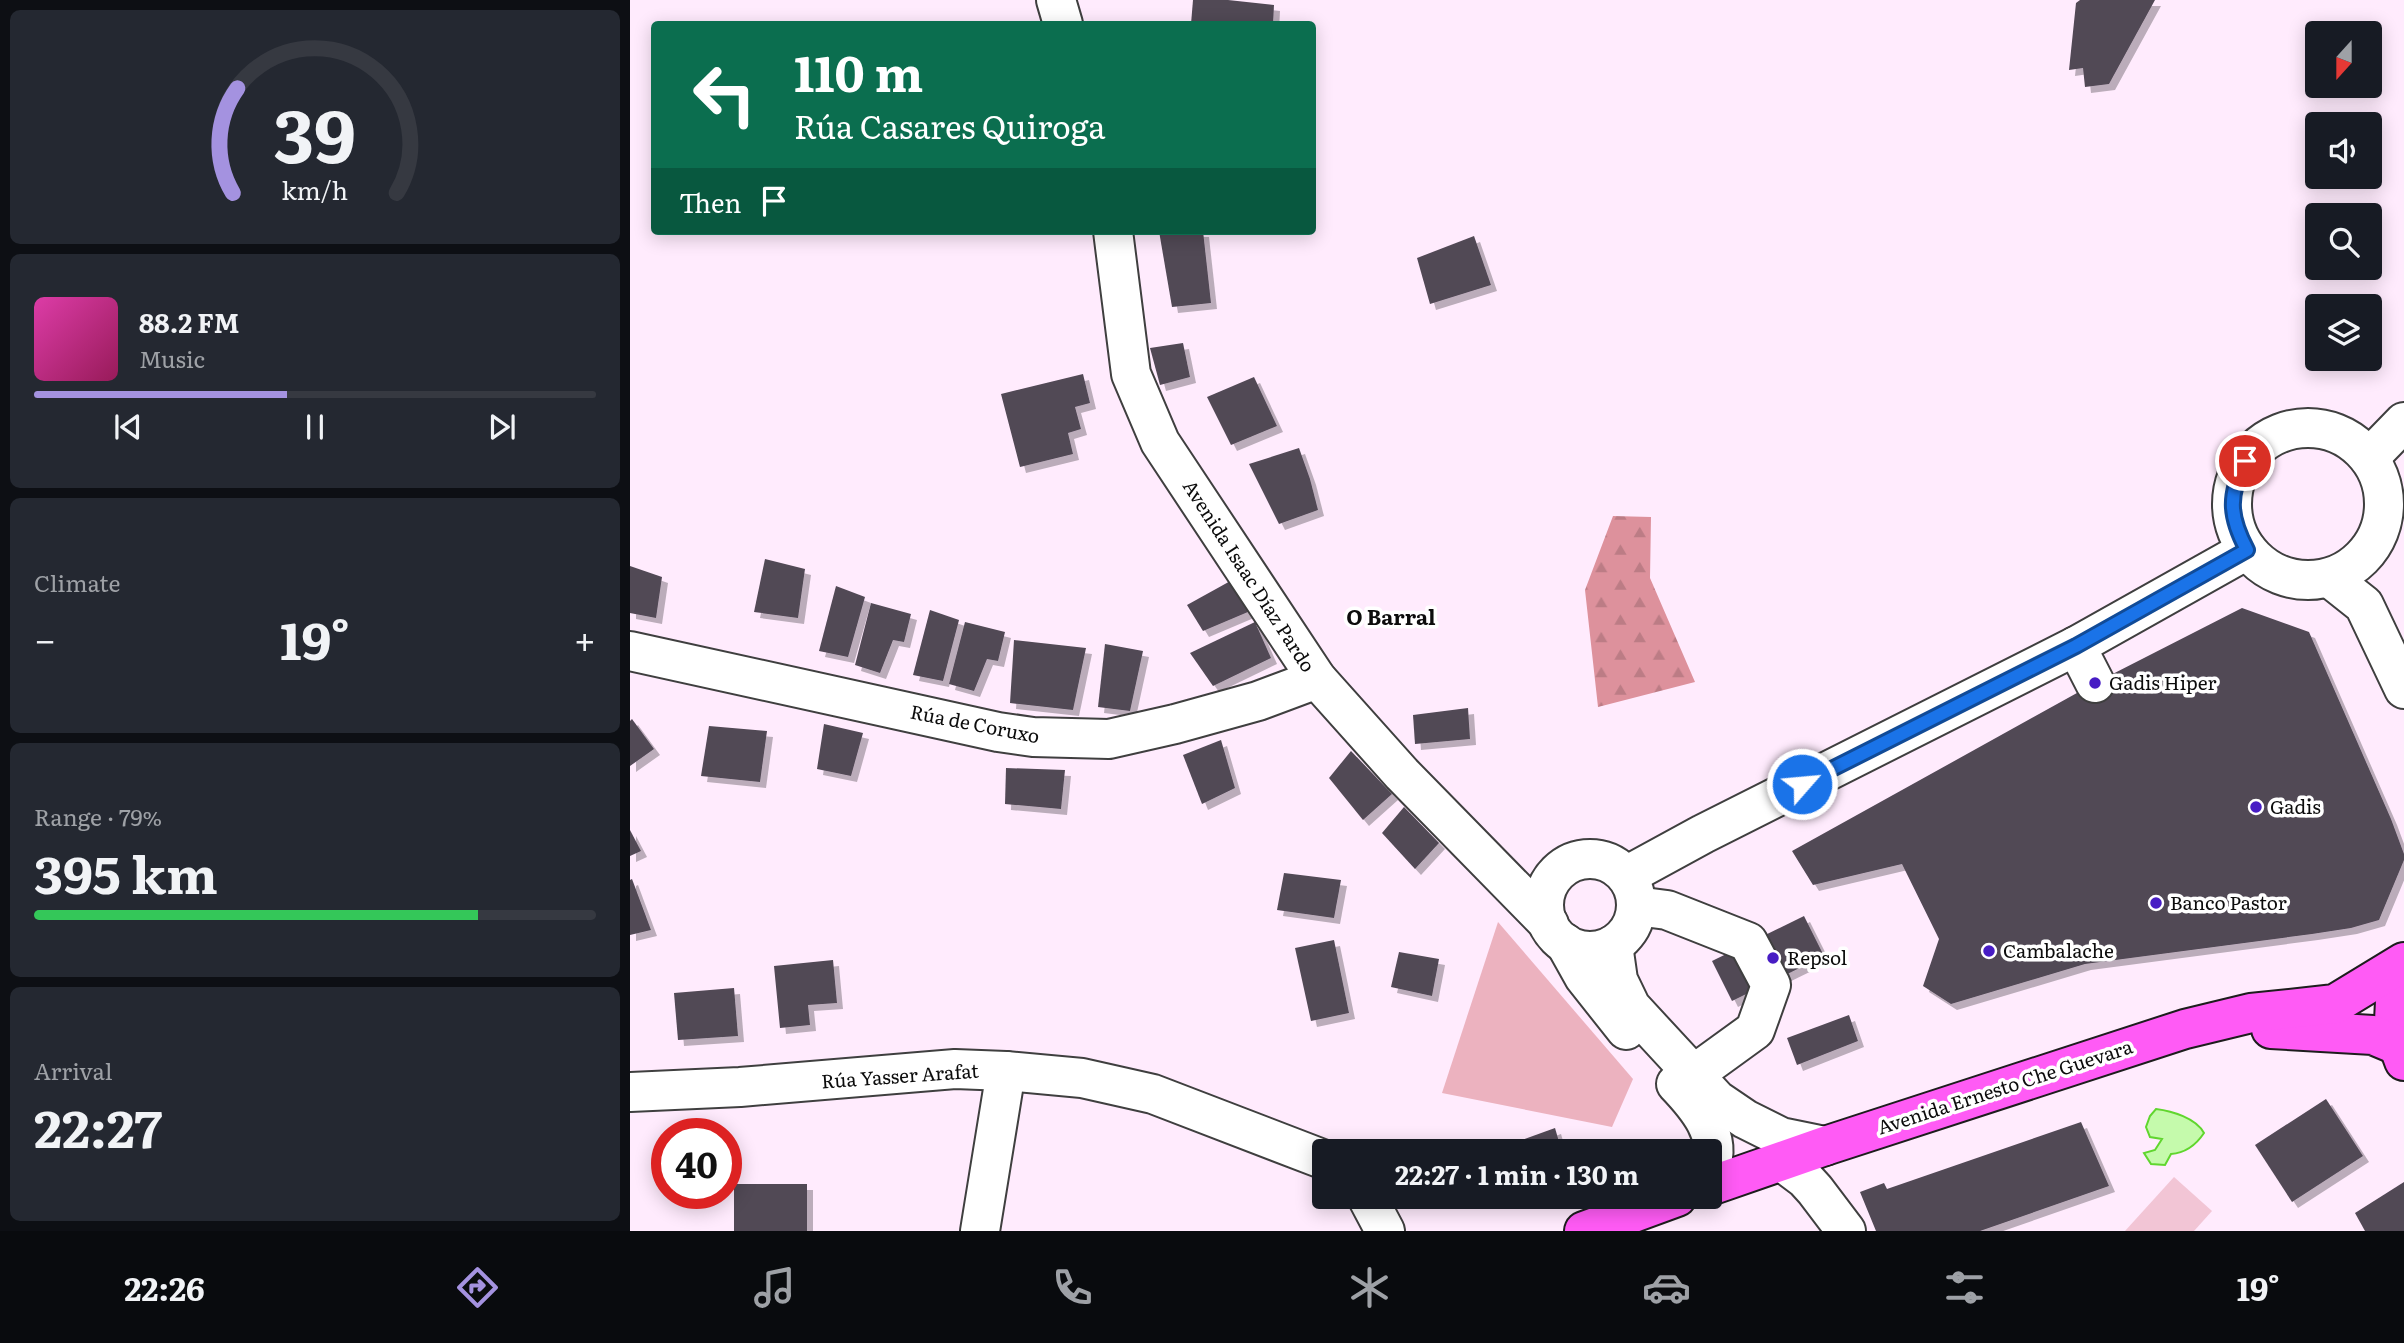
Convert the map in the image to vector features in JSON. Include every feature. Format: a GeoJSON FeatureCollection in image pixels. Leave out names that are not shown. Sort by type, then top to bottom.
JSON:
{"type":"FeatureCollection","features":[{"type":"Feature","properties":{"kind":"main road","name":"Avenida Ernesto Che Guevara"},"geometry":{"type":"LineString","coordinates":[[1722,1182],[2185,1028],[2251,1013],[2335,1004],[2404,962]]}},
{"type":"Feature","properties":{"kind":"main road"},"geometry":{"type":"LineString","coordinates":[[2401,1053],[2393,1017],[2396,988],[2404,969]]}},
{"type":"Feature","properties":{"kind":"main road","name":"Avenida Ernesto Che Guevara"},"geometry":{"type":"LineString","coordinates":[[2185,1028],[2373,1035],[2401,1053]]}},
{"type":"Feature","properties":{"kind":"main road"},"geometry":{"type":"LineString","coordinates":[[1584,1231],[1644,1209]]}},
{"type":"Feature","properties":{"kind":"street"},"geometry":{"type":"LineString","coordinates":[[1056,0],[1062,21]]}},
{"type":"Feature","properties":{"kind":"street","name":"Avenida Isaac Díaz Pardo"},"geometry":{"type":"LineString","coordinates":[[1114,235],[1131,374],[1160,442],[1317,679],[1402,774],[1557,933]]}},
{"type":"Feature","properties":{"kind":"street"},"geometry":{"type":"LineString","coordinates":[[2369,458],[2404,422]]}},
{"type":"Feature","properties":{"kind":"street"},"geometry":{"type":"LineString","coordinates":[[2306,428],[2330,431],[2352,441],[2369,458],[2381,481],[2385,507],[2380,533],[2366,555],[2349,569],[2330,578],[2307,581],[2284,577],[2263,567],[2247,550],[2236,529],[2232,506],[2235,482],[2245,461],[2262,443],[2283,432],[2306,428]]}},
{"type":"Feature","properties":{"kind":"street"},"geometry":{"type":"LineString","coordinates":[[1631,891],[1703,834],[2076,646],[2247,550]]}},
{"type":"Feature","properties":{"kind":"street"},"geometry":{"type":"LineString","coordinates":[[2364,605],[2366,555]]}},
{"type":"Feature","properties":{"kind":"street"},"geometry":{"type":"LineString","coordinates":[[2330,578],[2364,605],[2404,689]]}},
{"type":"Feature","properties":{"kind":"street"},"geometry":{"type":"LineString","coordinates":[[2076,646],[2095,683]]}},
{"type":"Feature","properties":{"kind":"street","name":"Rúa de Coruxo"},"geometry":{"type":"LineString","coordinates":[[630,651],[998,732],[1033,737],[1109,739],[1258,701],[1317,679]]}},
{"type":"Feature","properties":{"kind":"street"},"geometry":{"type":"LineString","coordinates":[[1693,1075],[1755,1030],[1771,985],[1748,942],[1667,910],[1631,891],[1614,865],[1599,859],[1583,859],[1568,865],[1555,875],[1547,889],[1545,913],[1584,977],[1639,1046],[1690,1099],[1713,1135],[1713,1139]]}},
{"type":"Feature","properties":{"kind":"street"},"geometry":{"type":"LineString","coordinates":[[1492,864],[1521,874],[1555,875]]}},
{"type":"Feature","properties":{"kind":"street"},"geometry":{"type":"LineString","coordinates":[[1557,933],[1581,950],[1599,950],[1613,945],[1625,934],[1633,921],[1631,891]]}},
{"type":"Feature","properties":{"kind":"street"},"geometry":{"type":"LineString","coordinates":[[1613,945],[1618,980],[1631,1007],[1717,1100],[1745,1119],[1782,1137],[1825,1146]]}},
{"type":"Feature","properties":{"kind":"street","name":"Rúa Yasser Arafat"},"geometry":{"type":"LineString","coordinates":[[630,1092],[740,1087],[955,1069],[1006,1070],[1082,1078],[1153,1094],[1312,1155]]}},
{"type":"Feature","properties":{"kind":"street"},"geometry":{"type":"LineString","coordinates":[[980,1231],[1006,1070]]}},
{"type":"Feature","properties":{"kind":"street"},"geometry":{"type":"LineString","coordinates":[[1780,1161],[1805,1179],[1846,1231]]}},
{"type":"Feature","properties":{"kind":"street"},"geometry":{"type":"LineString","coordinates":[[1373,1209],[1385,1231]]}},
{"type":"Feature","properties":{"kind":"shaded area"},"geometry":{"type":"Polygon","coordinates":[[[1498,922],[1633,1079],[1612,1127],[1442,1093],[1498,922]]]}},
{"type":"Feature","properties":{"kind":"shaded area"},"geometry":{"type":"Polygon","coordinates":[[[2156,1109],[2190,1119],[2204,1133],[2190,1148],[2171,1154],[2165,1165],[2151,1164],[2144,1153],[2155,1150],[2162,1139],[2150,1137],[2146,1127],[2156,1109]]]}},
{"type":"Feature","properties":{"kind":"shaded area"},"geometry":{"type":"Polygon","coordinates":[[[2174,1177],[2212,1211],[2194,1231],[2125,1231],[2174,1177]]]}},
{"type":"Feature","properties":{"kind":"green space"},"geometry":{"type":"Polygon","coordinates":[[[1613,516],[1651,517],[1650,578],[1695,682],[1598,707],[1585,590],[1613,516]]]}},
{"type":"Feature","properties":{"kind":"building"},"geometry":{"type":"Polygon","coordinates":[[[1193,0],[1228,0],[1274,5],[1273,21],[1191,21],[1193,0]]]}},
{"type":"Feature","properties":{"kind":"building"},"geometry":{"type":"Polygon","coordinates":[[[2080,0],[2155,0],[2109,84],[2085,87],[2083,68],[2069,70],[2076,3],[2080,0]]]}},
{"type":"Feature","properties":{"kind":"building"},"geometry":{"type":"Polygon","coordinates":[[[1160,235],[1203,235],[1211,303],[1172,307],[1160,235]]]}},
{"type":"Feature","properties":{"kind":"building"},"geometry":{"type":"Polygon","coordinates":[[[1474,236],[1491,285],[1430,304],[1417,258],[1474,236]]]}},
{"type":"Feature","properties":{"kind":"building"},"geometry":{"type":"Polygon","coordinates":[[[1183,343],[1190,377],[1160,385],[1150,348],[1183,343]]]}},
{"type":"Feature","properties":{"kind":"building"},"geometry":{"type":"Polygon","coordinates":[[[1083,374],[1090,403],[1075,407],[1081,429],[1068,433],[1073,454],[1020,467],[1001,394],[1083,374]]]}},
{"type":"Feature","properties":{"kind":"building"},"geometry":{"type":"Polygon","coordinates":[[[1254,377],[1277,426],[1231,445],[1207,397],[1254,377]]]}},
{"type":"Feature","properties":{"kind":"building"},"geometry":{"type":"Polygon","coordinates":[[[1299,448],[1318,510],[1279,524],[1249,464],[1299,448]]]}},
{"type":"Feature","properties":{"kind":"building"},"geometry":{"type":"Polygon","coordinates":[[[765,559],[805,569],[798,618],[754,612],[765,559]]]}},
{"type":"Feature","properties":{"kind":"building"},"geometry":{"type":"Polygon","coordinates":[[[630,566],[662,577],[656,618],[630,613],[630,566]]]}},
{"type":"Feature","properties":{"kind":"building"},"geometry":{"type":"Polygon","coordinates":[[[1234,579],[1255,609],[1203,631],[1187,605],[1234,579]]]}},
{"type":"Feature","properties":{"kind":"building"},"geometry":{"type":"Polygon","coordinates":[[[836,586],[865,597],[848,657],[819,651],[836,586]]]}},
{"type":"Feature","properties":{"kind":"building"},"geometry":{"type":"Polygon","coordinates":[[[871,603],[911,614],[904,642],[893,640],[880,673],[855,665],[871,603]]]}},
{"type":"Feature","properties":{"kind":"building"},"geometry":{"type":"Polygon","coordinates":[[[2242,608],[2309,632],[2404,854],[2404,860],[2379,920],[2351,928],[2312,934],[2085,964],[1951,1004],[1923,986],[1939,939],[1902,864],[1813,885],[1792,851],[2095,683],[2242,608]]]}},
{"type":"Feature","properties":{"kind":"building"},"geometry":{"type":"Polygon","coordinates":[[[930,610],[959,620],[943,681],[913,675],[930,610]]]}},
{"type":"Feature","properties":{"kind":"building"},"geometry":{"type":"Polygon","coordinates":[[[965,622],[1005,632],[998,661],[987,659],[974,691],[949,684],[965,622]]]}},
{"type":"Feature","properties":{"kind":"building"},"geometry":{"type":"Polygon","coordinates":[[[1255,622],[1271,658],[1213,686],[1190,653],[1255,622]]]}},
{"type":"Feature","properties":{"kind":"building"},"geometry":{"type":"Polygon","coordinates":[[[1014,640],[1086,648],[1073,710],[1010,703],[1014,640]]]}},
{"type":"Feature","properties":{"kind":"building"},"geometry":{"type":"Polygon","coordinates":[[[1105,644],[1143,651],[1130,711],[1098,707],[1105,644]]]}},
{"type":"Feature","properties":{"kind":"building"},"geometry":{"type":"Polygon","coordinates":[[[1468,708],[1470,739],[1415,744],[1413,715],[1468,708]]]}},
{"type":"Feature","properties":{"kind":"building"},"geometry":{"type":"Polygon","coordinates":[[[632,719],[654,749],[630,766],[630,721],[632,719]]]}},
{"type":"Feature","properties":{"kind":"building"},"geometry":{"type":"Polygon","coordinates":[[[824,724],[863,733],[851,776],[817,769],[824,724]]]}},
{"type":"Feature","properties":{"kind":"building"},"geometry":{"type":"Polygon","coordinates":[[[709,726],[767,731],[760,782],[701,776],[709,726]]]}},
{"type":"Feature","properties":{"kind":"building"},"geometry":{"type":"Polygon","coordinates":[[[1221,740],[1235,788],[1202,804],[1183,755],[1221,740]]]}},
{"type":"Feature","properties":{"kind":"building"},"geometry":{"type":"Polygon","coordinates":[[[1351,751],[1392,794],[1363,820],[1329,778],[1351,751]]]}},
{"type":"Feature","properties":{"kind":"building"},"geometry":{"type":"Polygon","coordinates":[[[1006,768],[1065,770],[1061,809],[1005,804],[1006,768]]]}},
{"type":"Feature","properties":{"kind":"building"},"geometry":{"type":"Polygon","coordinates":[[[1404,807],[1439,843],[1415,869],[1382,833],[1404,807]]]}},
{"type":"Feature","properties":{"kind":"building"},"geometry":{"type":"Polygon","coordinates":[[[630,830],[641,851],[630,856],[630,830]]]}},
{"type":"Feature","properties":{"kind":"building"},"geometry":{"type":"Polygon","coordinates":[[[1284,873],[1341,880],[1334,918],[1277,910],[1284,873]]]}},
{"type":"Feature","properties":{"kind":"building"},"geometry":{"type":"Polygon","coordinates":[[[632,879],[651,930],[630,935],[630,880],[632,879]]]}},
{"type":"Feature","properties":{"kind":"building"},"geometry":{"type":"Polygon","coordinates":[[[1804,916],[1824,956],[1732,1001],[1712,961],[1804,916]]]}},
{"type":"Feature","properties":{"kind":"building"},"geometry":{"type":"Polygon","coordinates":[[[1334,940],[1349,1013],[1311,1021],[1295,948],[1334,940]]]}},
{"type":"Feature","properties":{"kind":"building"},"geometry":{"type":"Polygon","coordinates":[[[1399,952],[1439,959],[1432,996],[1391,987],[1399,952]]]}},
{"type":"Feature","properties":{"kind":"building"},"geometry":{"type":"Polygon","coordinates":[[[833,960],[837,1003],[808,1005],[810,1025],[780,1028],[774,966],[833,960]]]}},
{"type":"Feature","properties":{"kind":"building"},"geometry":{"type":"Polygon","coordinates":[[[734,988],[738,1036],[678,1040],[674,993],[734,988]]]}},
{"type":"Feature","properties":{"kind":"building"},"geometry":{"type":"Polygon","coordinates":[[[1849,1015],[1858,1041],[1797,1065],[1787,1038],[1849,1015]]]}},
{"type":"Feature","properties":{"kind":"building"},"geometry":{"type":"Polygon","coordinates":[[[2326,1099],[2363,1156],[2292,1202],[2255,1145],[2326,1099]]]}},
{"type":"Feature","properties":{"kind":"building"},"geometry":{"type":"Polygon","coordinates":[[[2081,1122],[2109,1186],[1980,1231],[1876,1231],[1860,1192],[1884,1183],[1887,1189],[2081,1122]]]}},
{"type":"Feature","properties":{"kind":"building"},"geometry":{"type":"Polygon","coordinates":[[[1555,1128],[1558,1139],[1525,1139],[1555,1128]]]}},
{"type":"Feature","properties":{"kind":"building"},"geometry":{"type":"Polygon","coordinates":[[[2404,1182],[2404,1231],[2365,1231],[2355,1213],[2404,1182]]]}},
{"type":"Feature","properties":{"kind":"building"},"geometry":{"type":"Polygon","coordinates":[[[742,1184],[807,1184],[807,1231],[734,1231],[734,1209],[742,1209],[742,1184]]]}},
{"type":"Feature","properties":{"kind":"place","name":"Gadis Hiper"},"geometry":{"type":"Point","coordinates":[2095,683]}},
{"type":"Feature","properties":{"kind":"place","name":"Gadis"},"geometry":{"type":"Point","coordinates":[2256,807]}},
{"type":"Feature","properties":{"kind":"place","name":"Banco Pastor"},"geometry":{"type":"Point","coordinates":[2156,903]}},
{"type":"Feature","properties":{"kind":"place","name":"Cambalache"},"geometry":{"type":"Point","coordinates":[1989,951]}},
{"type":"Feature","properties":{"kind":"place","name":"Repsol"},"geometry":{"type":"Point","coordinates":[1773,958]}},
{"type":"Feature","properties":{"kind":"district","name":"O Barral"},"geometry":{"type":"Point","coordinates":[1391,618]}},
{"type":"Feature","properties":{"kind":"route"},"geometry":{"type":"LineString","coordinates":[[1802,784],[2076,646],[2247,550],[2236,529],[2232,506],[2235,482],[2245,461]]}}]}
